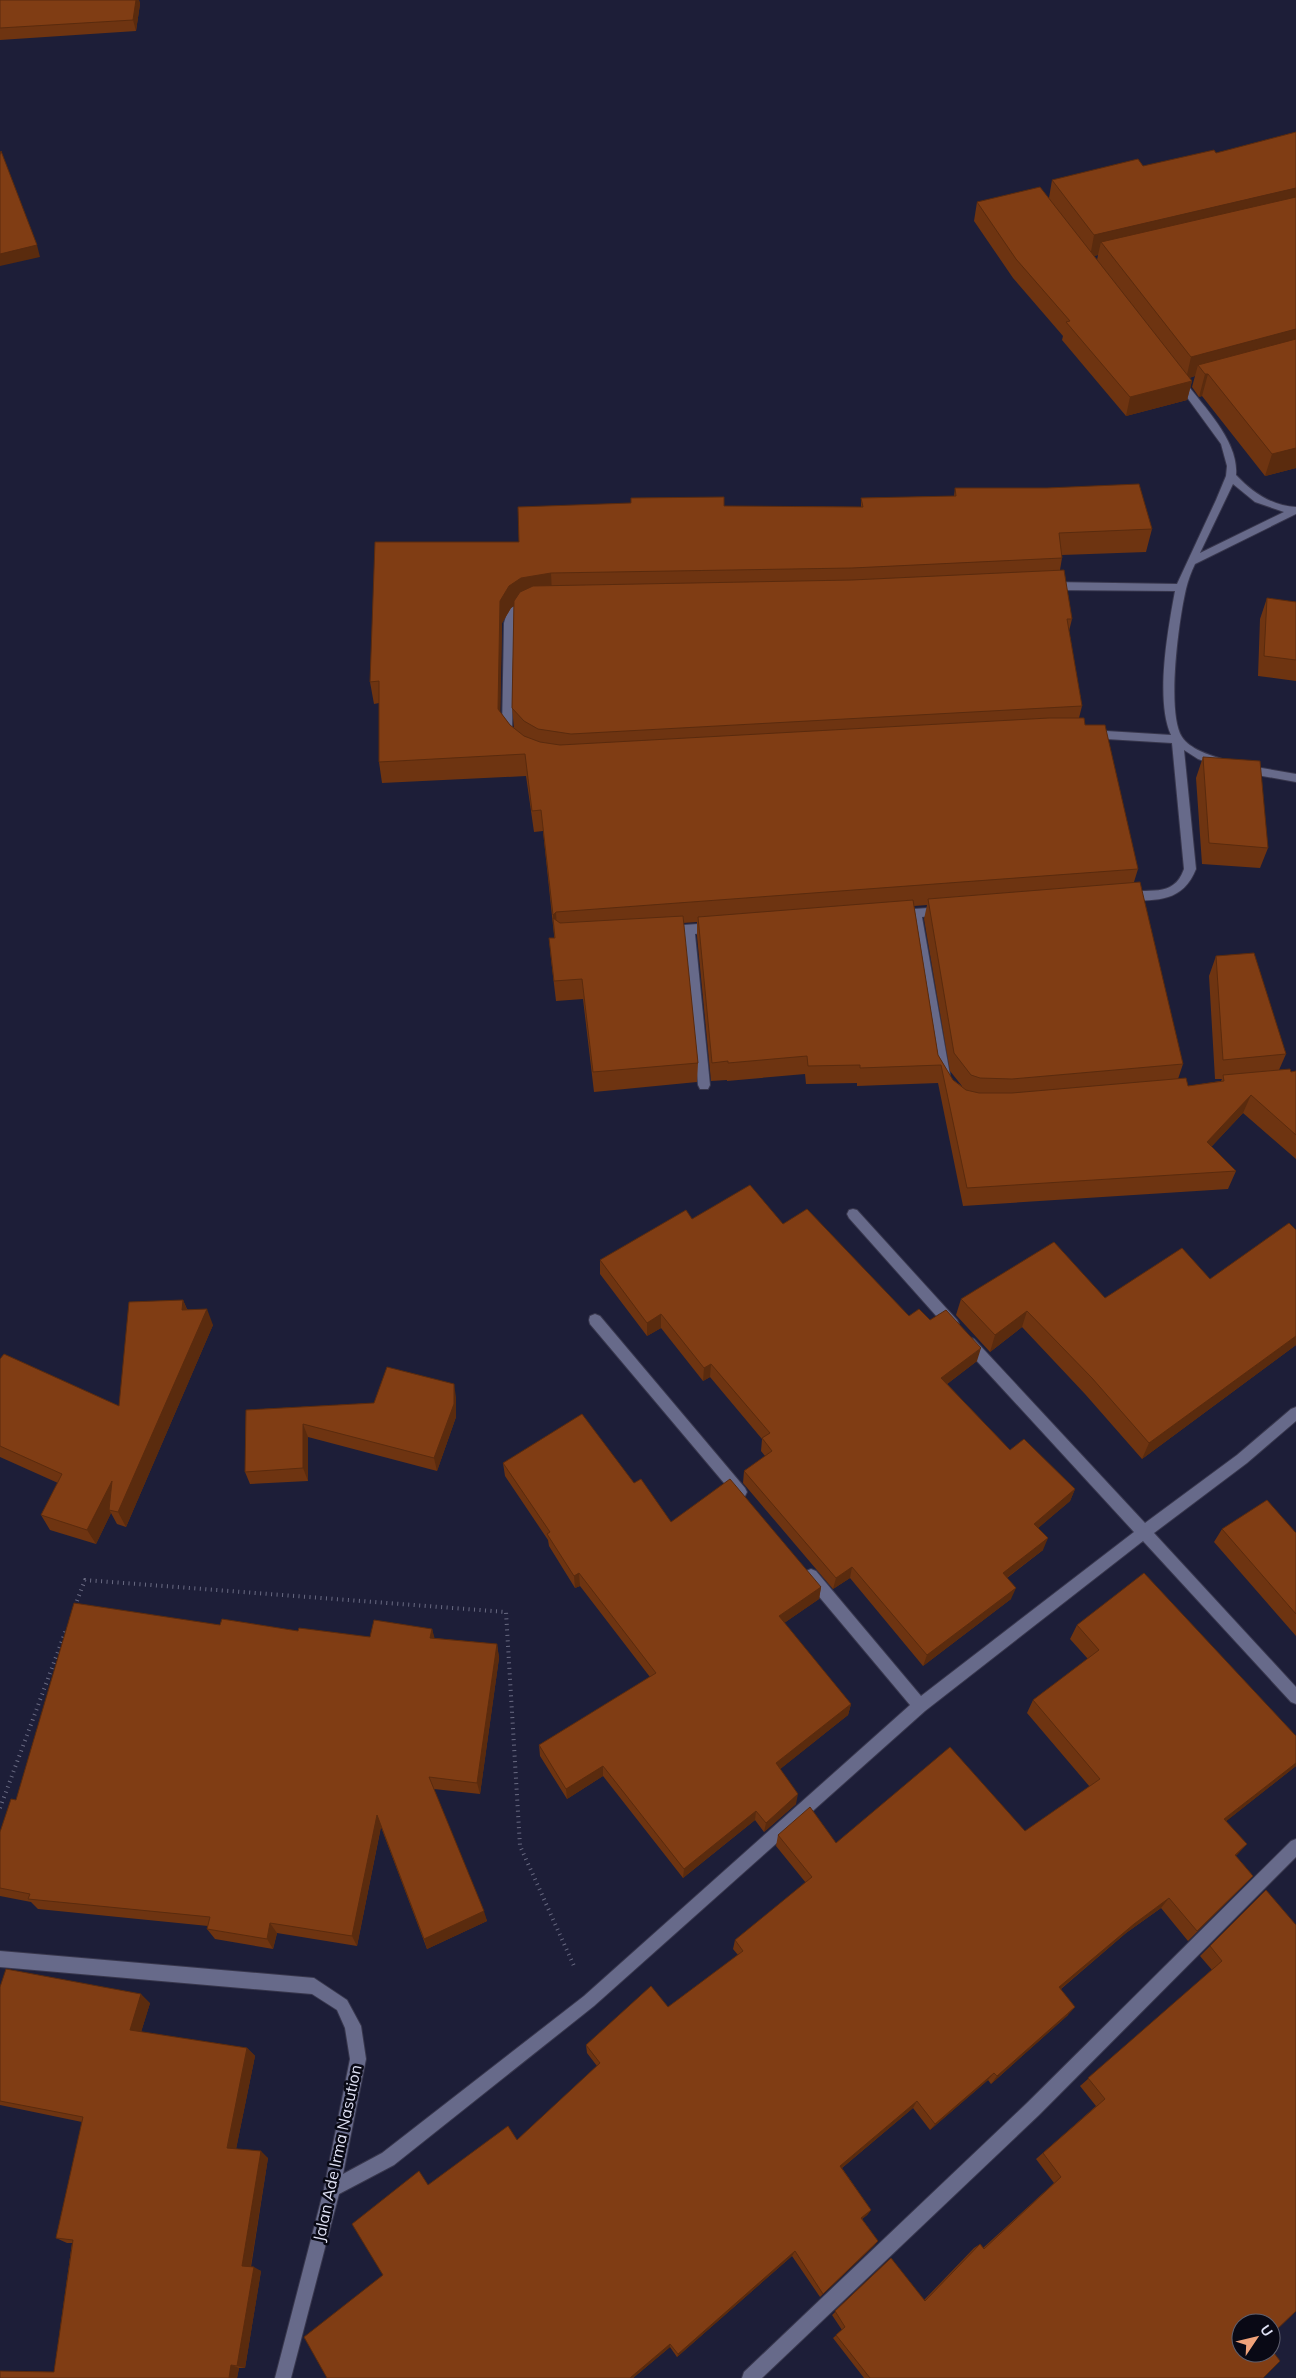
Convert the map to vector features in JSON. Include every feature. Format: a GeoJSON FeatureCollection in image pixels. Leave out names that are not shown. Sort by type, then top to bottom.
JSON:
{"type":"FeatureCollection","features":[{"type":"Feature","properties":{"kind":"street"},"geometry":{"type":"LineString","coordinates":[[1112,898],[1173,892],[1188,879],[1190,870],[1177,738],[1170,711],[1171,655],[1181,588],[1231,476],[1232,466],[1226,444],[1184,382]]}},
{"type":"Feature","properties":{"kind":"street"},"geometry":{"type":"LineString","coordinates":[[1231,476],[1249,493],[1265,503],[1277,509],[1295,510]]}},
{"type":"Feature","properties":{"kind":"street"},"geometry":{"type":"LineString","coordinates":[[1191,562],[1295,510]]}},
{"type":"Feature","properties":{"kind":"street"},"geometry":{"type":"LineString","coordinates":[[1036,586],[1181,588]]}},
{"type":"Feature","properties":{"kind":"street"},"geometry":{"type":"LineString","coordinates":[[515,745],[507,731],[508,623],[512,612],[522,606],[542,602]]}},
{"type":"Feature","properties":{"kind":"street"},"geometry":{"type":"LineString","coordinates":[[1082,734],[1177,738],[1202,757],[1232,767],[1296,778]]}},
{"type":"Feature","properties":{"kind":"street"},"geometry":{"type":"LineString","coordinates":[[887,915],[956,910]]}},
{"type":"Feature","properties":{"kind":"street"},"geometry":{"type":"LineString","coordinates":[[916,912],[942,1073],[950,1088]]}},
{"type":"Feature","properties":{"kind":"street"},"geometry":{"type":"LineString","coordinates":[[660,932],[729,927]]}},
{"type":"Feature","properties":{"kind":"street"},"geometry":{"type":"LineString","coordinates":[[689,930],[704,1085]]}},
{"type":"Feature","properties":{"kind":"street"},"geometry":{"type":"LineString","coordinates":[[853,1214],[1296,1698]]}},
{"type":"Feature","properties":{"kind":"street"},"geometry":{"type":"LineString","coordinates":[[595,1320],[750,1505]]}},
{"type":"Feature","properties":{"kind":"street"},"geometry":{"type":"LineString","coordinates":[[332,2189],[388,2159],[589,2001],[920,1706],[1143,1533],[1242,1459],[1296,1413]]}},
{"type":"Feature","properties":{"kind":"street"},"geometry":{"type":"LineString","coordinates":[[801,1565],[920,1706]]}},
{"type":"Feature","properties":{"kind":"street"},"geometry":{"type":"LineString","coordinates":[[750,2378],[1033,2109],[1296,1846]]}},
{"type":"Feature","properties":{"kind":"street","name":"Jalan Ade Irma Nasution"},"geometry":{"type":"LineString","coordinates":[[0,1959],[314,1986],[342,2005],[353,2026],[358,2059],[332,2189],[283,2378]]}},
{"type":"Feature","properties":{"kind":"path"},"geometry":{"type":"LineString","coordinates":[[74,1607],[85,1580],[506,1612],[520,1846],[589,2001]]}},
{"type":"Feature","properties":{"kind":"path"},"geometry":{"type":"LineString","coordinates":[[0,1808],[68,1626]]}},
{"type":"Feature","properties":{"kind":"building"},"geometry":{"type":"Polygon","coordinates":[[[0,0],[136,0],[133,20],[0,28],[0,0]]]}},
{"type":"Feature","properties":{"kind":"building"},"geometry":{"type":"Polygon","coordinates":[[[1296,132],[1296,188],[1094,235],[1052,180],[1138,159],[1143,166],[1214,150],[1216,153],[1296,132]]]}},
{"type":"Feature","properties":{"kind":"building"},"geometry":{"type":"Polygon","coordinates":[[[1,151],[37,245],[0,254],[0,155],[1,151]]]}},
{"type":"Feature","properties":{"kind":"building"},"geometry":{"type":"Polygon","coordinates":[[[1040,187],[1192,381],[1130,397],[1066,322],[1070,321],[1016,259],[977,202],[1040,187]]]}},
{"type":"Feature","properties":{"kind":"building"},"geometry":{"type":"Polygon","coordinates":[[[1296,197],[1296,329],[1191,357],[1101,242],[1296,197]]]}},
{"type":"Feature","properties":{"kind":"building"},"geometry":{"type":"Polygon","coordinates":[[[1296,339],[1296,448],[1272,454],[1208,374],[1205,374],[1198,365],[1296,339]]]}},
{"type":"Feature","properties":{"kind":"building"},"geometry":{"type":"Polygon","coordinates":[[[1139,484],[1152,529],[1059,533],[1062,558],[852,568],[551,573],[521,578],[509,586],[500,601],[498,709],[510,725],[524,736],[540,742],[560,745],[1049,718],[1084,718],[1085,725],[1105,725],[1138,869],[556,912],[553,915],[541,810],[532,811],[525,754],[379,762],[379,681],[370,682],[375,542],[519,542],[518,507],[631,503],[631,498],[724,497],[724,506],[863,507],[861,498],[956,496],[955,488],[1047,488],[1139,484]]]}},
{"type":"Feature","properties":{"kind":"building"},"geometry":{"type":"Polygon","coordinates":[[[1064,570],[1072,619],[1067,619],[1082,706],[571,734],[538,729],[524,721],[512,708],[514,601],[520,592],[533,586],[852,580],[1064,570]]]}},
{"type":"Feature","properties":{"kind":"building"},"geometry":{"type":"Polygon","coordinates":[[[1267,598],[1296,602],[1296,660],[1264,656],[1267,598]]]}},
{"type":"Feature","properties":{"kind":"building"},"geometry":{"type":"Polygon","coordinates":[[[1203,757],[1260,761],[1268,848],[1209,843],[1203,757]]]}},
{"type":"Feature","properties":{"kind":"building"},"geometry":{"type":"Polygon","coordinates":[[[1140,882],[1183,1064],[1012,1079],[980,1078],[971,1075],[954,1053],[928,899],[1140,882]]]}},
{"type":"Feature","properties":{"kind":"building"},"geometry":{"type":"Polygon","coordinates":[[[913,900],[938,1055],[953,1080],[966,1090],[979,1093],[1012,1093],[1186,1078],[1188,1086],[1224,1081],[1223,1075],[1290,1069],[1291,1072],[1296,1071],[1296,1135],[1251,1095],[1207,1142],[1236,1171],[967,1188],[941,1065],[860,1068],[860,1065],[808,1066],[807,1056],[712,1063],[698,917],[913,900]]]}},
{"type":"Feature","properties":{"kind":"building"},"geometry":{"type":"Polygon","coordinates":[[[683,916],[698,1063],[593,1072],[582,979],[554,981],[549,938],[555,938],[553,918],[560,923],[683,916]]]}},
{"type":"Feature","properties":{"kind":"building"},"geometry":{"type":"Polygon","coordinates":[[[1254,953],[1286,1054],[1223,1060],[1216,956],[1254,953]]]}},
{"type":"Feature","properties":{"kind":"building"},"geometry":{"type":"Polygon","coordinates":[[[750,1185],[783,1224],[807,1209],[909,1316],[919,1309],[930,1320],[946,1310],[981,1348],[941,1378],[1010,1450],[1024,1439],[1075,1489],[1034,1524],[1048,1538],[1003,1573],[1016,1588],[927,1655],[852,1567],[836,1578],[744,1471],[772,1451],[762,1438],[770,1433],[711,1364],[704,1368],[661,1314],[647,1323],[600,1260],[686,1210],[692,1219],[750,1185]]]}},
{"type":"Feature","properties":{"kind":"building"},"geometry":{"type":"Polygon","coordinates":[[[1289,1223],[1296,1230],[1296,1336],[1149,1443],[1092,1378],[1027,1311],[995,1335],[961,1299],[1054,1242],[1105,1298],[1182,1248],[1210,1279],[1289,1223]]]}},
{"type":"Feature","properties":{"kind":"building"},"geometry":{"type":"Polygon","coordinates":[[[183,1300],[182,1310],[207,1309],[118,1512],[109,1510],[112,1481],[87,1530],[41,1515],[62,1474],[0,1446],[0,1359],[4,1354],[119,1406],[129,1302],[183,1300]]]}},
{"type":"Feature","properties":{"kind":"building"},"geometry":{"type":"Polygon","coordinates":[[[387,1367],[454,1384],[454,1404],[434,1458],[303,1424],[303,1468],[245,1472],[246,1410],[374,1403],[387,1367]]]}},
{"type":"Feature","properties":{"kind":"building"},"geometry":{"type":"Polygon","coordinates":[[[582,1414],[634,1483],[641,1479],[671,1522],[730,1479],[821,1587],[779,1616],[851,1704],[776,1763],[798,1794],[766,1823],[756,1811],[684,1869],[603,1766],[566,1789],[539,1745],[656,1673],[579,1573],[574,1576],[547,1534],[550,1532],[503,1463],[582,1414]]]}},
{"type":"Feature","properties":{"kind":"building"},"geometry":{"type":"Polygon","coordinates":[[[1267,1500],[1296,1533],[1296,1614],[1222,1529],[1267,1500]]]}},
{"type":"Feature","properties":{"kind":"building"},"geometry":{"type":"Polygon","coordinates":[[[1144,1573],[1296,1736],[1296,1763],[1224,1819],[1247,1844],[1235,1855],[1253,1876],[1197,1931],[1169,1898],[1134,1924],[1059,1987],[1075,2007],[997,2076],[994,2073],[935,2124],[917,2101],[840,2166],[871,2210],[861,2218],[878,2241],[823,2294],[795,2251],[678,2354],[670,2344],[630,2378],[327,2378],[304,2337],[383,2275],[352,2224],[419,2171],[428,2185],[508,2126],[517,2140],[600,2063],[586,2045],[651,1986],[668,2007],[743,1951],[735,1940],[812,1877],[778,1835],[810,1807],[836,1843],[950,1747],[1025,1831],[1100,1779],[1033,1700],[1099,1650],[1077,1625],[1144,1573]]]}},
{"type":"Feature","properties":{"kind":"building"},"geometry":{"type":"Polygon","coordinates":[[[74,1603],[220,1625],[222,1619],[298,1631],[299,1628],[370,1637],[374,1620],[432,1629],[430,1638],[497,1644],[477,1783],[429,1777],[484,1911],[424,1939],[377,1815],[352,1936],[270,1923],[267,1939],[207,1929],[210,1917],[28,1899],[30,1894],[0,1888],[0,1832],[11,1799],[16,1800],[74,1603]]]}},
{"type":"Feature","properties":{"kind":"building"},"geometry":{"type":"Polygon","coordinates":[[[1266,1890],[1296,1925],[1296,2311],[1281,2325],[1281,2313],[1231,2313],[1231,2363],[1278,2363],[1263,2378],[870,2378],[836,2335],[845,2327],[835,2311],[891,2258],[925,2301],[980,2244],[984,2249],[1061,2177],[1043,2153],[1105,2099],[1088,2078],[1222,1961],[1210,1946],[1266,1890]]]}},
{"type":"Feature","properties":{"kind":"building"},"geometry":{"type":"Polygon","coordinates":[[[6,1969],[141,1994],[130,2030],[247,2048],[227,2148],[261,2151],[242,2266],[254,2267],[237,2366],[231,2365],[229,2378],[0,2378],[0,2371],[54,2372],[73,2240],[56,2238],[83,2117],[0,2101],[0,1987],[6,1969]]]}}]}
